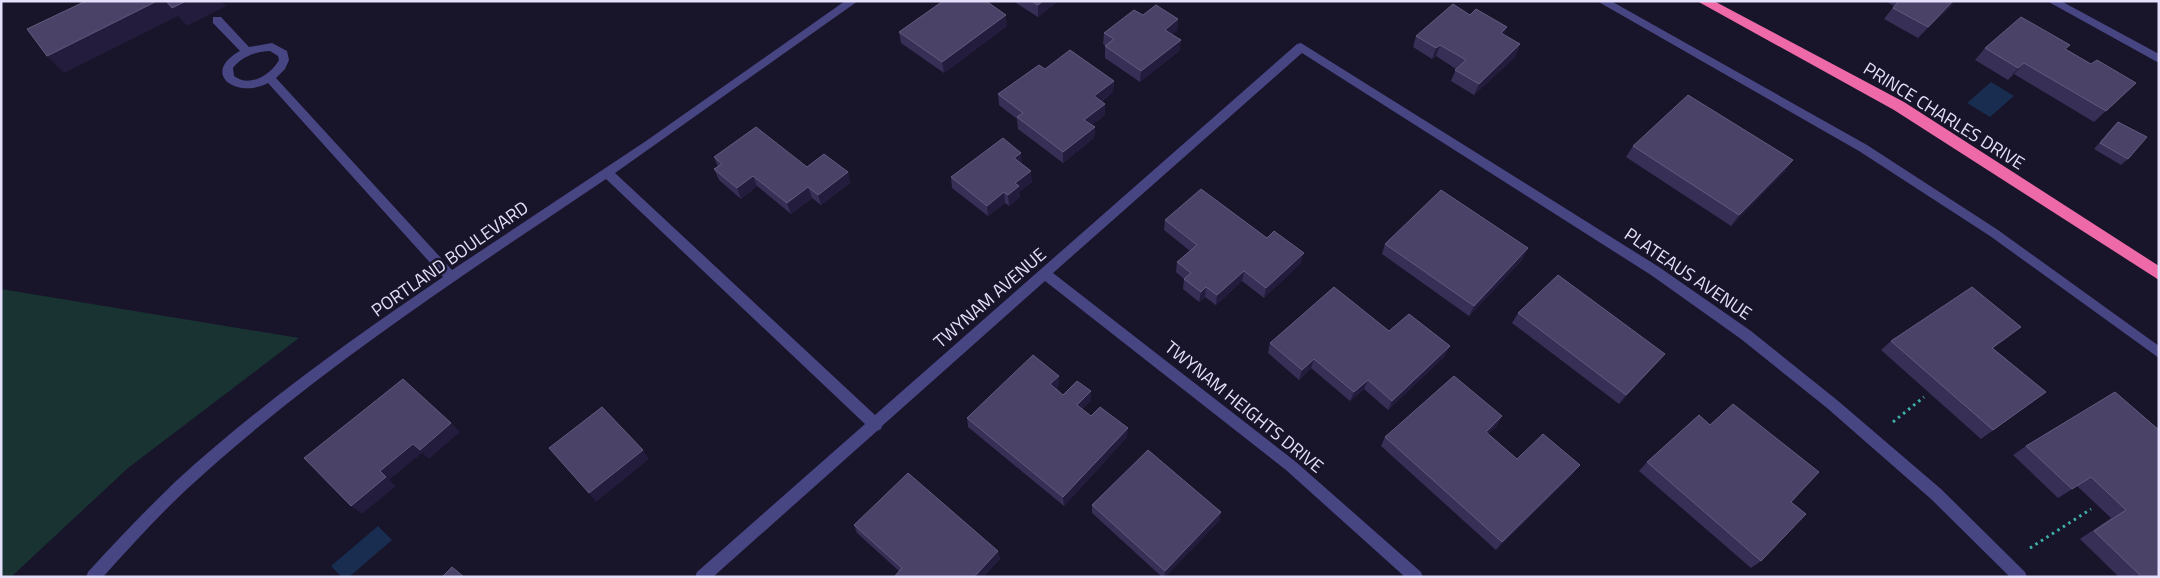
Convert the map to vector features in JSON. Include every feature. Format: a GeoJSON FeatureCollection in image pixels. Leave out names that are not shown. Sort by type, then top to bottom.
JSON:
{"type":"FeatureCollection","features":[{"type":"Feature","properties":{"kind":"highway","name":"PRINCE CHARLES DRIVE"},"geometry":{"type":"LineString","coordinates":[[1703,1],[1899,106],[2159,274]]}},
{"type":"Feature","properties":{"kind":"street","name":"PORTLAND BOULEVARD"},"geometry":{"type":"LineString","coordinates":[[93,577],[138,528],[186,481],[246,430],[452,278],[853,1]]}},
{"type":"Feature","properties":{"kind":"street"},"geometry":{"type":"LineString","coordinates":[[1602,1],[1863,148],[1994,233],[2159,353]]}},
{"type":"Feature","properties":{"kind":"street"},"geometry":{"type":"LineString","coordinates":[[2052,1],[2159,59]]}},
{"type":"Feature","properties":{"kind":"street"},"geometry":{"type":"LineString","coordinates":[[217,20],[246,51]]}},
{"type":"Feature","properties":{"kind":"street"},"geometry":{"type":"LineString","coordinates":[[272,47],[283,54],[282,66],[270,78],[252,84],[235,83],[227,74],[232,62],[246,51],[272,47]]}},
{"type":"Feature","properties":{"kind":"street","name":"TWYNAM AVENUE"},"geometry":{"type":"LineString","coordinates":[[712,574],[1044,273],[1301,47]]}},
{"type":"Feature","properties":{"kind":"street","name":"PLATEAUS AVENUE"},"geometry":{"type":"LineString","coordinates":[[1301,47],[1655,270],[1746,335],[1832,404],[1936,494],[2020,577]]}},
{"type":"Feature","properties":{"kind":"street"},"geometry":{"type":"LineString","coordinates":[[270,78],[452,278]]}},
{"type":"Feature","properties":{"kind":"street"},"geometry":{"type":"LineString","coordinates":[[606,173],[876,425]]}},
{"type":"Feature","properties":{"kind":"street","name":"TWYNAM HEIGHTS DRIVE"},"geometry":{"type":"LineString","coordinates":[[1044,273],[1291,466],[1416,577]]}},
{"type":"Feature","properties":{"kind":"path"},"geometry":{"type":"LineString","coordinates":[[1872,439],[1924,397]]}},
{"type":"Feature","properties":{"kind":"path"},"geometry":{"type":"LineString","coordinates":[[2006,563],[2091,509]]}},
{"type":"Feature","properties":{"kind":"green space"},"geometry":{"type":"Polygon","coordinates":[[[1,289],[299,338],[128,468],[11,577],[1,577],[1,289]]]}},
{"type":"Feature","properties":{"kind":"water"},"geometry":{"type":"Polygon","coordinates":[[[1991,82],[2014,96],[1990,117],[1967,103],[1991,82]]]}},
{"type":"Feature","properties":{"kind":"water"},"geometry":{"type":"Polygon","coordinates":[[[378,526],[392,540],[349,577],[342,577],[331,566],[378,526]]]}},
{"type":"Feature","properties":{"kind":"building"},"geometry":{"type":"Polygon","coordinates":[[[86,1],[157,1],[47,56],[27,29],[86,1]]]}},
{"type":"Feature","properties":{"kind":"building"},"geometry":{"type":"Polygon","coordinates":[[[166,1],[186,1],[172,8],[166,1]]]}},
{"type":"Feature","properties":{"kind":"building"},"geometry":{"type":"Polygon","coordinates":[[[943,1],[986,1],[1006,15],[942,62],[899,32],[943,1]]]}},
{"type":"Feature","properties":{"kind":"building"},"geometry":{"type":"Polygon","coordinates":[[[1031,1],[1043,1],[1038,5],[1031,1]]]}},
{"type":"Feature","properties":{"kind":"building"},"geometry":{"type":"Polygon","coordinates":[[[1899,1],[1953,1],[1928,27],[1893,8],[1899,1]]]}},
{"type":"Feature","properties":{"kind":"building"},"geometry":{"type":"Polygon","coordinates":[[[1453,4],[1470,15],[1476,9],[1507,27],[1501,33],[1520,44],[1479,84],[1455,70],[1466,60],[1440,45],[1436,48],[1416,36],[1453,4]]]}},
{"type":"Feature","properties":{"kind":"building"},"geometry":{"type":"Polygon","coordinates":[[[1156,5],[1178,19],[1165,30],[1181,40],[1141,71],[1105,46],[1114,39],[1104,33],[1134,10],[1143,15],[1156,5]]]}},
{"type":"Feature","properties":{"kind":"building"},"geometry":{"type":"Polygon","coordinates":[[[2021,17],[2070,45],[2065,49],[2091,64],[2097,60],[2136,83],[2106,111],[2024,63],[2018,68],[1985,48],[2021,17]]]}},
{"type":"Feature","properties":{"kind":"building"},"geometry":{"type":"Polygon","coordinates":[[[1070,50],[1114,81],[1094,96],[1105,104],[1084,120],[1095,127],[1063,152],[1017,117],[1023,113],[998,94],[1039,65],[1045,69],[1070,50]]]}},
{"type":"Feature","properties":{"kind":"building"},"geometry":{"type":"Polygon","coordinates":[[[1688,95],[1793,160],[1739,215],[1633,146],[1688,95]]]}},
{"type":"Feature","properties":{"kind":"building"},"geometry":{"type":"Polygon","coordinates":[[[2118,122],[2147,137],[2128,159],[2100,143],[2118,122]]]}},
{"type":"Feature","properties":{"kind":"building"},"geometry":{"type":"Polygon","coordinates":[[[756,127],[807,167],[824,154],[848,172],[818,195],[808,187],[787,203],[753,176],[737,188],[714,169],[722,164],[714,157],[756,127]]]}},
{"type":"Feature","properties":{"kind":"building"},"geometry":{"type":"Polygon","coordinates":[[[1003,138],[1021,153],[1014,158],[1031,171],[1015,183],[1019,186],[1008,195],[1004,192],[987,206],[951,177],[1003,138]]]}},
{"type":"Feature","properties":{"kind":"building"},"geometry":{"type":"Polygon","coordinates":[[[1201,189],[1267,238],[1274,231],[1304,253],[1266,288],[1244,271],[1217,295],[1206,287],[1201,292],[1184,279],[1191,273],[1177,262],[1197,245],[1165,220],[1201,189]]]}},
{"type":"Feature","properties":{"kind":"building"},"geometry":{"type":"Polygon","coordinates":[[[1441,190],[1528,248],[1474,306],[1385,244],[1441,190]]]}},
{"type":"Feature","properties":{"kind":"building"},"geometry":{"type":"Polygon","coordinates":[[[1558,275],[1665,354],[1626,395],[1518,313],[1558,275]]]}},
{"type":"Feature","properties":{"kind":"building"},"geometry":{"type":"Polygon","coordinates":[[[1334,287],[1389,331],[1409,314],[1450,346],[1392,401],[1368,380],[1354,392],[1314,359],[1302,370],[1270,343],[1334,287]]]}},
{"type":"Feature","properties":{"kind":"building"},"geometry":{"type":"Polygon","coordinates":[[[1972,287],[2021,327],[1992,348],[2046,392],[1993,430],[1891,341],[1972,287]]]}},
{"type":"Feature","properties":{"kind":"building"},"geometry":{"type":"Polygon","coordinates":[[[1033,355],[1059,376],[1050,384],[1063,395],[1077,381],[1091,391],[1077,405],[1091,416],[1100,407],[1128,428],[1063,497],[967,418],[1033,355]]]}},
{"type":"Feature","properties":{"kind":"building"},"geometry":{"type":"Polygon","coordinates":[[[1454,376],[1502,416],[1486,432],[1517,459],[1543,434],[1580,465],[1502,542],[1385,437],[1454,376]]]}},
{"type":"Feature","properties":{"kind":"building"},"geometry":{"type":"Polygon","coordinates":[[[403,379],[451,423],[420,450],[413,444],[380,471],[386,477],[351,506],[304,458],[403,379]]]}},
{"type":"Feature","properties":{"kind":"building"},"geometry":{"type":"Polygon","coordinates":[[[2115,392],[2159,430],[2159,576],[2157,577],[2142,577],[2094,531],[2126,510],[2091,477],[2072,489],[2026,446],[2115,392]]]}},
{"type":"Feature","properties":{"kind":"building"},"geometry":{"type":"Polygon","coordinates":[[[1733,404],[1819,472],[1791,502],[1806,514],[1761,561],[1647,462],[1699,415],[1710,425],[1733,404]]]}},
{"type":"Feature","properties":{"kind":"building"},"geometry":{"type":"Polygon","coordinates":[[[602,407],[643,450],[589,493],[549,448],[602,407]]]}},
{"type":"Feature","properties":{"kind":"building"},"geometry":{"type":"Polygon","coordinates":[[[1148,450],[1221,512],[1165,571],[1092,505],[1148,450]]]}},
{"type":"Feature","properties":{"kind":"building"},"geometry":{"type":"Polygon","coordinates":[[[908,473],[998,551],[974,577],[894,577],[902,568],[854,525],[908,473]]]}},
{"type":"Feature","properties":{"kind":"building"},"geometry":{"type":"Polygon","coordinates":[[[452,567],[464,577],[442,577],[452,567]]]}}]}
